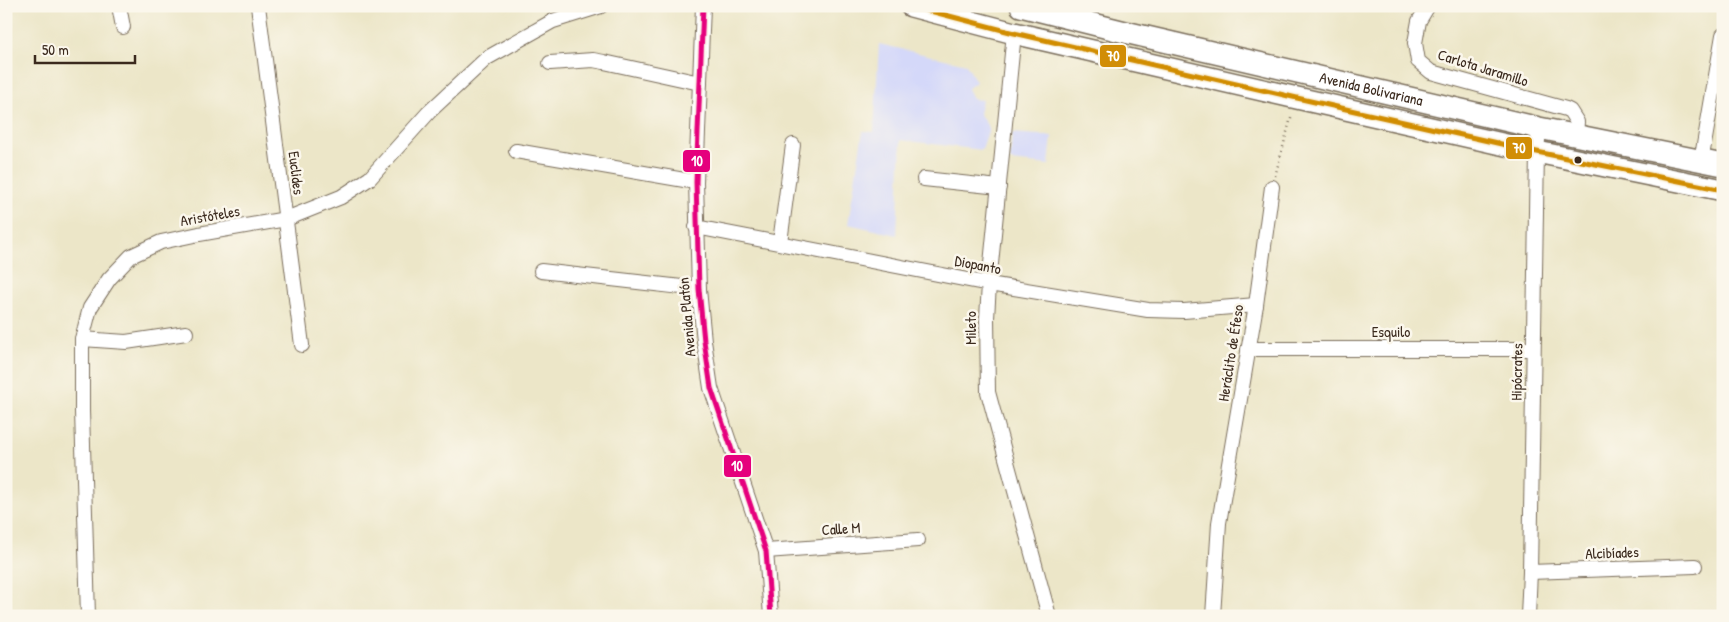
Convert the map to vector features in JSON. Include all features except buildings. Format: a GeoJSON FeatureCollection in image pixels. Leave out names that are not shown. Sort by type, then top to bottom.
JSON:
{"type":"FeatureCollection","features":[{"type":"Feature","properties":{"kind":"highway","name":"Avenida Bolivariana"},"geometry":{"type":"LineString","coordinates":[[911,6],[1014,33],[1297,98],[1537,152],[1723,190]]}},
{"type":"Feature","properties":{"kind":"highway","name":"Avenida Bolivariana"},"geometry":{"type":"LineString","coordinates":[[1021,6],[1539,128],[1723,165]]}},
{"type":"Feature","properties":{"kind":"street"},"geometry":{"type":"LineString","coordinates":[[119,6],[123,27]]}},
{"type":"Feature","properties":{"kind":"street","name":"Euclides"},"geometry":{"type":"LineString","coordinates":[[258,6],[302,345]]}},
{"type":"Feature","properties":{"kind":"street","name":"Aristóteles"},"geometry":{"type":"LineString","coordinates":[[88,616],[82,411],[82,339],[90,308],[109,280],[132,256],[161,242],[286,219],[341,197],[370,178],[429,112],[487,58],[553,21],[601,6]]}},
{"type":"Feature","properties":{"kind":"street","name":"Avenida Platón"},"geometry":{"type":"LineString","coordinates":[[703,6],[696,227],[704,341],[711,388],[766,551],[771,616]]}},
{"type":"Feature","properties":{"kind":"street","name":"Carlota Jaramillo"},"geometry":{"type":"LineString","coordinates":[[1428,6],[1419,21],[1415,43],[1418,61],[1430,72],[1566,109],[1577,122],[1576,136]]}},
{"type":"Feature","properties":{"kind":"street","name":"Mileto"},"geometry":{"type":"LineString","coordinates":[[1014,33],[989,284],[987,318],[988,392],[1049,616]]}},
{"type":"Feature","properties":{"kind":"street"},"geometry":{"type":"LineString","coordinates":[[1701,162],[1723,35]]}},
{"type":"Feature","properties":{"kind":"street"},"geometry":{"type":"LineString","coordinates":[[550,63],[593,60],[700,83]]}},
{"type":"Feature","properties":{"kind":"street","name":"Hipócrates"},"geometry":{"type":"LineString","coordinates":[[1528,616],[1539,128]]}},
{"type":"Feature","properties":{"kind":"street"},"geometry":{"type":"LineString","coordinates":[[780,242],[793,145]]}},
{"type":"Feature","properties":{"kind":"street"},"geometry":{"type":"LineString","coordinates":[[516,151],[696,182]]}},
{"type":"Feature","properties":{"kind":"street"},"geometry":{"type":"LineString","coordinates":[[924,179],[998,187]]}},
{"type":"Feature","properties":{"kind":"street","name":"Heráclito de Éfeso"},"geometry":{"type":"LineString","coordinates":[[1213,616],[1219,523],[1256,305],[1272,187]]}},
{"type":"Feature","properties":{"kind":"street","name":"Diopanto"},"geometry":{"type":"LineString","coordinates":[[696,227],[989,284],[1148,310],[1184,311],[1256,305]]}},
{"type":"Feature","properties":{"kind":"street"},"geometry":{"type":"LineString","coordinates":[[541,271],[699,289]]}},
{"type":"Feature","properties":{"kind":"street"},"geometry":{"type":"LineString","coordinates":[[82,339],[126,342],[186,332]]}},
{"type":"Feature","properties":{"kind":"street","name":"Esquilo"},"geometry":{"type":"LineString","coordinates":[[1248,349],[1533,349]]}},
{"type":"Feature","properties":{"kind":"street","name":"Calle M"},"geometry":{"type":"LineString","coordinates":[[766,551],[918,540]]}},
{"type":"Feature","properties":{"kind":"street","name":"Alcibíades"},"geometry":{"type":"LineString","coordinates":[[1530,572],[1696,566]]}},
{"type":"Feature","properties":{"kind":"path"},"geometry":{"type":"LineString","coordinates":[[1272,187],[1297,98]]}},
{"type":"Feature","properties":{"kind":"shaded area"},"geometry":{"type":"Polygon","coordinates":[[[879,44],[966,64],[976,82],[967,89],[973,99],[982,100],[979,113],[989,128],[982,150],[901,140],[897,235],[848,224],[863,131],[874,132],[879,44]]]}},
{"type":"Feature","properties":{"kind":"shaded area"},"geometry":{"type":"Polygon","coordinates":[[[1012,133],[1052,136],[1049,165],[1010,161],[1012,133]]]}},
{"type":"Feature","properties":{"kind":"transit line","name":"10"},"geometry":{"type":"LineString","coordinates":[[703,6],[696,182],[699,289],[704,341],[711,388],[766,551],[771,616]]}},
{"type":"Feature","properties":{"kind":"transit line","name":"70"},"geometry":{"type":"LineString","coordinates":[[911,6],[1014,33],[1297,98],[1537,152],[1723,190]]}}]}
